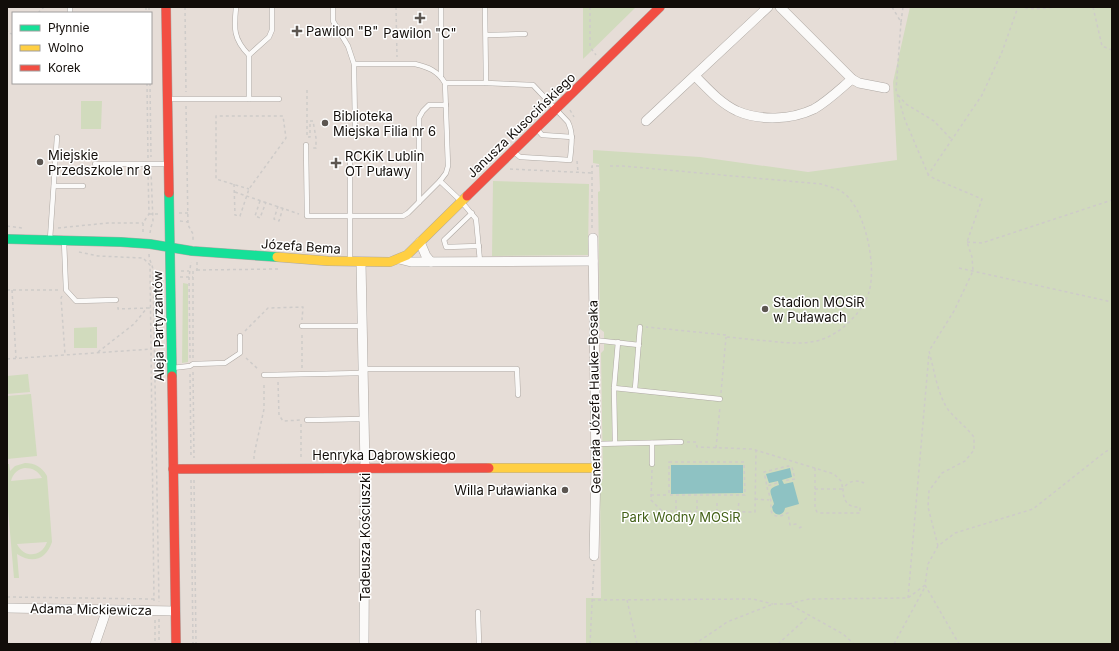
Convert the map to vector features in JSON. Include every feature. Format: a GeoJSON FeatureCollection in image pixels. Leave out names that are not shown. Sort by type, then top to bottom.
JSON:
{"type":"FeatureCollection","features":[{"type":"Feature","properties":{"kind":"street","name":"Aleja Partyzantów"},"geometry":{"type":"LineString","coordinates":[[166,7],[176,644]]}},
{"type":"Feature","properties":{"kind":"street","name":"Janusza Kusocińskiego"},"geometry":{"type":"LineString","coordinates":[[399,259],[406,255],[420,242],[660,7]]}},
{"type":"Feature","properties":{"kind":"street"},"geometry":{"type":"LineString","coordinates":[[646,122],[768,7]]}},
{"type":"Feature","properties":{"kind":"street"},"geometry":{"type":"LineString","coordinates":[[780,7],[852,79],[859,84],[885,88]]}},
{"type":"Feature","properties":{"kind":"street"},"geometry":{"type":"LineString","coordinates":[[695,76],[716,97],[736,110],[754,116],[774,118],[791,116],[813,109],[828,99],[852,79]]}},
{"type":"Feature","properties":{"kind":"street","name":"Generała Józefa Hauke-Bosaka"},"geometry":{"type":"LineString","coordinates":[[593,238],[596,444],[594,556]]}},
{"type":"Feature","properties":{"kind":"street","name":"Józefa Bema"},"geometry":{"type":"LineString","coordinates":[[7,239],[50,239],[150,244],[192,251],[350,262],[390,262],[399,259],[410,262],[593,261]]}},
{"type":"Feature","properties":{"kind":"street"},"geometry":{"type":"LineString","coordinates":[[420,242],[426,256],[431,262]]}},
{"type":"Feature","properties":{"kind":"street","name":"Tadeusza Kościuszki"},"geometry":{"type":"LineString","coordinates":[[361,262],[365,468],[364,644]]}},
{"type":"Feature","properties":{"kind":"street","name":"Henryka Dąbrowskiego"},"geometry":{"type":"LineString","coordinates":[[173,469],[596,468]]}},
{"type":"Feature","properties":{"kind":"street","name":"Adama Mickiewicza"},"geometry":{"type":"LineString","coordinates":[[7,608],[175,611]]}},
{"type":"Feature","properties":{"kind":"street"},"geometry":{"type":"LineString","coordinates":[[95,644],[107,609]]}},
{"type":"Feature","properties":{"kind":"lane"},"geometry":{"type":"LineString","coordinates":[[236,7],[235,30],[237,39],[242,48],[249,55],[249,99]]}},
{"type":"Feature","properties":{"kind":"lane"},"geometry":{"type":"LineString","coordinates":[[249,55],[269,37],[272,30],[272,7]]}},
{"type":"Feature","properties":{"kind":"lane"},"geometry":{"type":"LineString","coordinates":[[333,7],[333,21],[348,46],[354,64],[355,126]]}},
{"type":"Feature","properties":{"kind":"lane"},"geometry":{"type":"LineString","coordinates":[[441,7],[441,76]]}},
{"type":"Feature","properties":{"kind":"lane"},"geometry":{"type":"LineString","coordinates":[[485,7],[486,83]]}},
{"type":"Feature","properties":{"kind":"lane"},"geometry":{"type":"LineString","coordinates":[[486,35],[525,34]]}},
{"type":"Feature","properties":{"kind":"lane"},"geometry":{"type":"LineString","coordinates":[[306,145],[307,216],[403,216],[408,214],[446,173],[448,166],[445,84],[441,76],[437,72],[424,66],[415,64],[354,64]]}},
{"type":"Feature","properties":{"kind":"lane"},"geometry":{"type":"LineString","coordinates":[[445,84],[533,84],[556,108],[571,127],[572,137],[570,160],[520,157],[512,151]]}},
{"type":"Feature","properties":{"kind":"lane"},"geometry":{"type":"LineString","coordinates":[[168,99],[279,99]]}},
{"type":"Feature","properties":{"kind":"lane"},"geometry":{"type":"LineString","coordinates":[[419,202],[420,118],[430,105],[446,105]]}},
{"type":"Feature","properties":{"kind":"lane"},"geometry":{"type":"LineString","coordinates":[[536,128],[542,135],[572,137]]}},
{"type":"Feature","properties":{"kind":"lane"},"geometry":{"type":"LineString","coordinates":[[50,239],[57,137]]}},
{"type":"Feature","properties":{"kind":"lane"},"geometry":{"type":"LineString","coordinates":[[350,162],[350,262]]}},
{"type":"Feature","properties":{"kind":"lane"},"geometry":{"type":"LineString","coordinates":[[95,164],[169,164]]}},
{"type":"Feature","properties":{"kind":"lane"},"geometry":{"type":"LineString","coordinates":[[440,181],[461,201],[476,219],[480,261]]}},
{"type":"Feature","properties":{"kind":"lane"},"geometry":{"type":"LineString","coordinates":[[54,186],[82,186]]}},
{"type":"Feature","properties":{"kind":"lane"},"geometry":{"type":"LineString","coordinates":[[472,213],[444,240],[446,247],[479,246]]}},
{"type":"Feature","properties":{"kind":"lane"},"geometry":{"type":"LineString","coordinates":[[64,240],[64,290],[76,301],[116,300]]}},
{"type":"Feature","properties":{"kind":"lane"},"geometry":{"type":"LineString","coordinates":[[302,326],[362,326]]}},
{"type":"Feature","properties":{"kind":"lane"},"geometry":{"type":"LineString","coordinates":[[634,389],[640,327]]}},
{"type":"Feature","properties":{"kind":"lane"},"geometry":{"type":"LineString","coordinates":[[172,368],[191,365],[225,363],[240,353],[240,336]]}},
{"type":"Feature","properties":{"kind":"lane"},"geometry":{"type":"LineString","coordinates":[[594,340],[639,344]]}},
{"type":"Feature","properties":{"kind":"lane"},"geometry":{"type":"LineString","coordinates":[[615,444],[614,388],[618,342]]}},
{"type":"Feature","properties":{"kind":"lane"},"geometry":{"type":"LineString","coordinates":[[264,374],[517,369],[518,394]]}},
{"type":"Feature","properties":{"kind":"lane"},"geometry":{"type":"LineString","coordinates":[[614,388],[720,399]]}},
{"type":"Feature","properties":{"kind":"lane"},"geometry":{"type":"LineString","coordinates":[[307,420],[364,419]]}},
{"type":"Feature","properties":{"kind":"lane"},"geometry":{"type":"LineString","coordinates":[[596,444],[681,442]]}},
{"type":"Feature","properties":{"kind":"lane"},"geometry":{"type":"LineString","coordinates":[[652,443],[652,464]]}},
{"type":"Feature","properties":{"kind":"lane"},"geometry":{"type":"LineString","coordinates":[[478,612],[479,644]]}},
{"type":"Feature","properties":{"kind":"path"},"geometry":{"type":"LineString","coordinates":[[185,7],[188,225],[193,234],[189,271],[193,644]]}},
{"type":"Feature","properties":{"kind":"path"},"geometry":{"type":"LineString","coordinates":[[396,7],[397,64]]}},
{"type":"Feature","properties":{"kind":"path"},"geometry":{"type":"LineString","coordinates":[[590,7],[590,47],[603,62]]}},
{"type":"Feature","properties":{"kind":"path"},"geometry":{"type":"LineString","coordinates":[[892,7],[901,22]]}},
{"type":"Feature","properties":{"kind":"path"},"geometry":{"type":"LineString","coordinates":[[902,7],[896,90],[905,120],[928,175],[982,199],[967,242],[972,257],[972,271],[954,311],[929,351],[908,598]]}},
{"type":"Feature","properties":{"kind":"path"},"geometry":{"type":"LineString","coordinates":[[953,7],[998,7]]}},
{"type":"Feature","properties":{"kind":"path"},"geometry":{"type":"LineString","coordinates":[[928,175],[982,95],[1002,52],[1018,7],[1035,9],[1056,7]]}},
{"type":"Feature","properties":{"kind":"path"},"geometry":{"type":"LineString","coordinates":[[1093,7],[1102,46],[1112,50]]}},
{"type":"Feature","properties":{"kind":"path"},"geometry":{"type":"LineString","coordinates":[[147,84],[153,221],[151,227],[149,259],[153,264],[155,333],[155,644]]}},
{"type":"Feature","properties":{"kind":"path"},"geometry":{"type":"LineString","coordinates":[[51,229],[108,223],[143,223],[149,214],[150,84]]}},
{"type":"Feature","properties":{"kind":"path"},"geometry":{"type":"LineString","coordinates":[[307,90],[307,137],[310,137],[310,121],[313,121],[316,144]]}},
{"type":"Feature","properties":{"kind":"path"},"geometry":{"type":"LineString","coordinates":[[897,94],[906,104],[934,121],[951,139]]}},
{"type":"Feature","properties":{"kind":"path"},"geometry":{"type":"LineString","coordinates":[[234,184],[235,215],[240,216],[249,189],[286,138],[283,116],[216,116],[216,179],[234,184],[249,189]]}},
{"type":"Feature","properties":{"kind":"path"},"geometry":{"type":"LineString","coordinates":[[593,238],[592,166],[599,166]]}},
{"type":"Feature","properties":{"kind":"path"},"geometry":{"type":"LineString","coordinates":[[610,166],[821,184],[840,191],[851,200],[861,218],[868,242],[872,268],[869,292],[860,311],[839,331],[830,337],[813,343],[797,344],[726,337],[726,335],[640,327]]}},
{"type":"Feature","properties":{"kind":"path"},"geometry":{"type":"LineString","coordinates":[[505,169],[592,173]]}},
{"type":"Feature","properties":{"kind":"path"},"geometry":{"type":"LineString","coordinates":[[235,192],[307,216]]}},
{"type":"Feature","properties":{"kind":"path"},"geometry":{"type":"LineString","coordinates":[[260,200],[255,216],[260,218],[266,202]]}},
{"type":"Feature","properties":{"kind":"path"},"geometry":{"type":"LineString","coordinates":[[967,242],[982,243],[1112,200]]}},
{"type":"Feature","properties":{"kind":"path"},"geometry":{"type":"LineString","coordinates":[[278,206],[274,219],[279,220],[284,208]]}},
{"type":"Feature","properties":{"kind":"path"},"geometry":{"type":"LineString","coordinates":[[7,226],[26,229]]}},
{"type":"Feature","properties":{"kind":"path"},"geometry":{"type":"LineString","coordinates":[[64,250],[98,256],[143,258],[150,265],[154,599],[159,644]]}},
{"type":"Feature","properties":{"kind":"path"},"geometry":{"type":"LineString","coordinates":[[959,268],[1112,302]]}},
{"type":"Feature","properties":{"kind":"path"},"geometry":{"type":"LineString","coordinates":[[196,644],[191,365],[193,271],[197,270]]}},
{"type":"Feature","properties":{"kind":"path"},"geometry":{"type":"LineString","coordinates":[[7,290],[64,290],[61,298],[65,354]]}},
{"type":"Feature","properties":{"kind":"path"},"geometry":{"type":"LineString","coordinates":[[12,290],[16,358]]}},
{"type":"Feature","properties":{"kind":"path"},"geometry":{"type":"LineString","coordinates":[[116,300],[118,309],[151,308]]}},
{"type":"Feature","properties":{"kind":"path"},"geometry":{"type":"LineString","coordinates":[[98,352],[134,324],[148,308]]}},
{"type":"Feature","properties":{"kind":"path"},"geometry":{"type":"LineString","coordinates":[[240,336],[268,308],[303,308],[302,374]]}},
{"type":"Feature","properties":{"kind":"path"},"geometry":{"type":"LineString","coordinates":[[7,359],[152,349]]}},
{"type":"Feature","properties":{"kind":"path"},"geometry":{"type":"LineString","coordinates":[[929,351],[941,398],[950,412],[974,437],[974,450],[965,461],[942,473],[928,491],[928,507],[938,546]]}},
{"type":"Feature","properties":{"kind":"path"},"geometry":{"type":"LineString","coordinates":[[240,353],[264,374],[264,409],[254,455],[255,468]]}},
{"type":"Feature","properties":{"kind":"path"},"geometry":{"type":"LineString","coordinates":[[278,374],[279,415],[282,420],[307,420]]}},
{"type":"Feature","properties":{"kind":"path"},"geometry":{"type":"LineString","coordinates":[[301,420],[301,468]]}},
{"type":"Feature","properties":{"kind":"path"},"geometry":{"type":"LineString","coordinates":[[681,442],[696,442],[696,447],[752,449],[756,450],[815,468],[834,474],[841,481],[844,499],[847,504],[860,507],[860,513],[817,512],[815,508],[815,468]]}},
{"type":"Feature","properties":{"kind":"path"},"geometry":{"type":"LineString","coordinates":[[894,644],[925,585],[928,564],[938,546],[955,533],[1033,510],[1112,448]]}},
{"type":"Feature","properties":{"kind":"path"},"geometry":{"type":"LineString","coordinates":[[652,464],[651,500],[662,512],[755,512],[756,450]]}},
{"type":"Feature","properties":{"kind":"path"},"geometry":{"type":"LineString","coordinates":[[651,495],[669,496],[745,495],[744,462],[669,462],[669,496]]}},
{"type":"Feature","properties":{"kind":"path"},"geometry":{"type":"LineString","coordinates":[[784,482],[795,479],[792,467],[788,466],[764,472],[772,513],[776,516],[788,513],[790,525],[793,524]]}},
{"type":"Feature","properties":{"kind":"path"},"geometry":{"type":"LineString","coordinates":[[843,489],[847,484],[854,480],[864,483]]}},
{"type":"Feature","properties":{"kind":"path"},"geometry":{"type":"LineString","coordinates":[[767,486],[777,483]]}},
{"type":"Feature","properties":{"kind":"path"},"geometry":{"type":"LineString","coordinates":[[815,489],[843,489]]}},
{"type":"Feature","properties":{"kind":"path"},"geometry":{"type":"LineString","coordinates":[[676,500],[676,512]]}},
{"type":"Feature","properties":{"kind":"path"},"geometry":{"type":"LineString","coordinates":[[697,500],[697,512]]}},
{"type":"Feature","properties":{"kind":"path"},"geometry":{"type":"LineString","coordinates":[[717,512],[718,500]]}},
{"type":"Feature","properties":{"kind":"path"},"geometry":{"type":"LineString","coordinates":[[738,512],[739,500]]}},
{"type":"Feature","properties":{"kind":"path"},"geometry":{"type":"LineString","coordinates":[[755,500],[770,500]]}},
{"type":"Feature","properties":{"kind":"path"},"geometry":{"type":"LineString","coordinates":[[590,644],[594,556]]}},
{"type":"Feature","properties":{"kind":"path"},"geometry":{"type":"LineString","coordinates":[[592,600],[753,599],[773,604],[789,604],[809,599],[908,598],[925,585]]}},
{"type":"Feature","properties":{"kind":"path"},"geometry":{"type":"LineString","coordinates":[[925,585],[959,644]]}},
{"type":"Feature","properties":{"kind":"path"},"geometry":{"type":"LineString","coordinates":[[7,597],[154,599]]}},
{"type":"Feature","properties":{"kind":"path"},"geometry":{"type":"LineString","coordinates":[[627,600],[638,644]]}},
{"type":"Feature","properties":{"kind":"path"},"geometry":{"type":"LineString","coordinates":[[694,644],[727,622],[773,604]]}},
{"type":"Feature","properties":{"kind":"path"},"geometry":{"type":"LineString","coordinates":[[789,604],[843,634],[854,644]]}},
{"type":"Feature","properties":{"kind":"path"},"geometry":{"type":"LineString","coordinates":[[778,644],[810,615]]}},
{"type":"Feature","properties":{"kind":"green space"},"geometry":{"type":"Polygon","coordinates":[[[583,7],[636,7],[583,59],[583,7]]]}},
{"type":"Feature","properties":{"kind":"green space","name":"Park Wodny MOSiR"},"geometry":{"type":"Polygon","coordinates":[[[910,7],[1112,7],[1112,644],[586,644],[586,598],[601,598],[600,480],[603,479],[601,353],[604,350],[604,332],[600,329],[598,192],[600,191],[599,164],[593,163],[593,150],[700,157],[808,172],[897,160],[893,82],[910,7]]]}},
{"type":"Feature","properties":{"kind":"green space"},"geometry":{"type":"Polygon","coordinates":[[[81,101],[102,101],[101,129],[81,129],[81,101]]]}},
{"type":"Feature","properties":{"kind":"green space"},"geometry":{"type":"Polygon","coordinates":[[[493,181],[589,184],[588,255],[492,256],[493,181]]]}},
{"type":"Feature","properties":{"kind":"green space"},"geometry":{"type":"Polygon","coordinates":[[[183,283],[188,284],[188,362],[182,363],[183,283]]]}},
{"type":"Feature","properties":{"kind":"green space"},"geometry":{"type":"Polygon","coordinates":[[[97,327],[97,348],[74,348],[74,328],[97,327]]]}},
{"type":"Feature","properties":{"kind":"green space"},"geometry":{"type":"Polygon","coordinates":[[[28,374],[30,392],[7,394],[7,376],[28,374]]]}},
{"type":"Feature","properties":{"kind":"green space"},"geometry":{"type":"Polygon","coordinates":[[[31,394],[37,456],[7,459],[7,396],[31,394]]]}},
{"type":"Feature","properties":{"kind":"green space"},"geometry":{"type":"Polygon","coordinates":[[[25,463],[32,464],[43,470],[47,476],[52,542],[46,553],[38,558],[28,559],[17,554],[19,578],[14,578],[7,498],[7,464],[9,464],[10,471],[15,466],[25,463]],[[25,468],[16,472],[11,481],[42,478],[35,470],[25,468]],[[47,542],[17,544],[24,552],[33,554],[41,551],[47,542]]]}},
{"type":"Feature","properties":{"kind":"water"},"geometry":{"type":"Polygon","coordinates":[[[671,465],[743,465],[743,493],[671,494],[671,465]]]}},
{"type":"Feature","properties":{"kind":"water"},"geometry":{"type":"Polygon","coordinates":[[[790,468],[792,477],[782,480],[784,484],[793,482],[799,504],[785,508],[782,514],[778,515],[773,511],[772,507],[774,504],[770,492],[772,488],[779,485],[778,481],[769,483],[766,474],[790,468]]]}},
{"type":"Feature","properties":{"kind":"traffic: fast"},"geometry":{"type":"LineString","coordinates":[[169,193],[172,376]]}},
{"type":"Feature","properties":{"kind":"traffic: fast"},"geometry":{"type":"LineString","coordinates":[[7,239],[121,242],[150,244],[192,251],[277,257]]}},
{"type":"Feature","properties":{"kind":"traffic: slow"},"geometry":{"type":"LineString","coordinates":[[277,257],[328,261],[390,262],[407,255],[467,196]]}},
{"type":"Feature","properties":{"kind":"traffic: slow"},"geometry":{"type":"LineString","coordinates":[[489,468],[596,468]]}},
{"type":"Feature","properties":{"kind":"traffic: jam"},"geometry":{"type":"LineString","coordinates":[[166,7],[169,193]]}},
{"type":"Feature","properties":{"kind":"traffic: jam"},"geometry":{"type":"LineString","coordinates":[[467,196],[660,7]]}},
{"type":"Feature","properties":{"kind":"traffic: jam"},"geometry":{"type":"LineString","coordinates":[[172,376],[176,644]]}},
{"type":"Feature","properties":{"kind":"traffic: jam"},"geometry":{"type":"LineString","coordinates":[[173,469],[489,468]]}},
{"type":"Feature","properties":{"kind":"place","name":"Pawilon \"C\""},"geometry":{"type":"Point","coordinates":[420,18]}},
{"type":"Feature","properties":{"kind":"place","name":"Pawilon \"B\""},"geometry":{"type":"Point","coordinates":[297,31]}},
{"type":"Feature","properties":{"kind":"place","name":"Biblioteka Miejska Filia nr 6"},"geometry":{"type":"Point","coordinates":[325,123]}},
{"type":"Feature","properties":{"kind":"place","name":"Miejskie Przedszkole nr 8"},"geometry":{"type":"Point","coordinates":[40,162]}},
{"type":"Feature","properties":{"kind":"place","name":"RCKiK Lublin OT Puławy"},"geometry":{"type":"Point","coordinates":[336,163]}},
{"type":"Feature","properties":{"kind":"place","name":"Stadion MOSiR w Puławach"},"geometry":{"type":"Point","coordinates":[765,309]}},
{"type":"Feature","properties":{"kind":"place","name":"Willa Puławianka"},"geometry":{"type":"Point","coordinates":[565,490]}}]}
